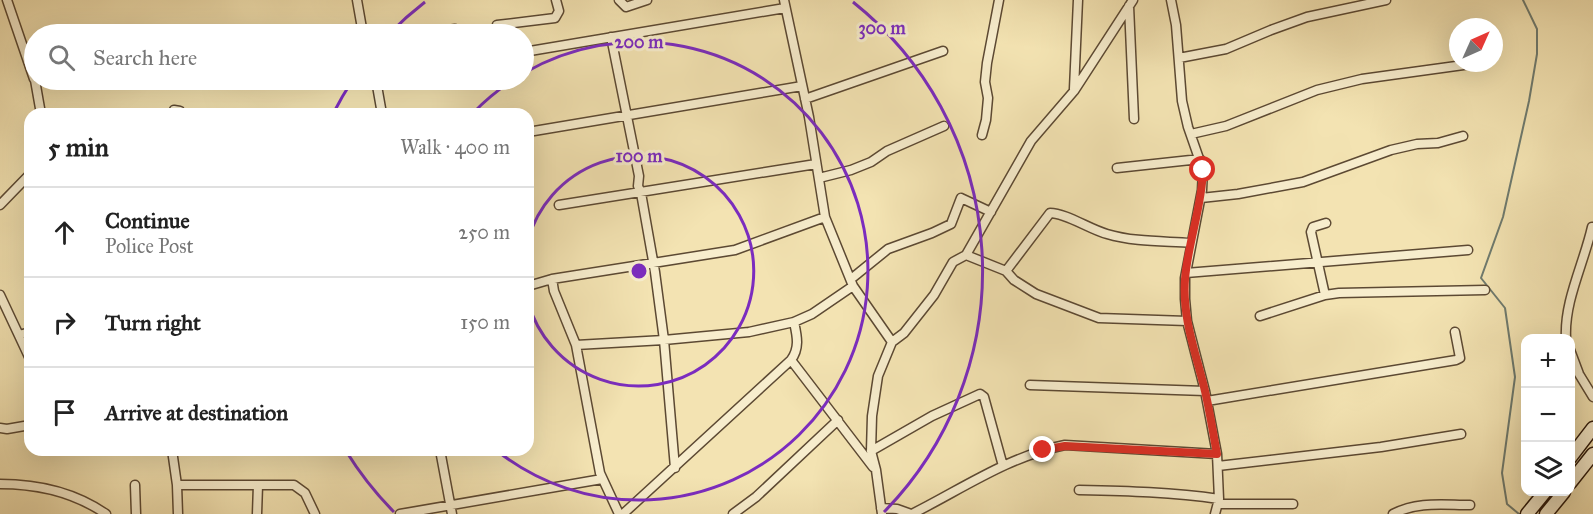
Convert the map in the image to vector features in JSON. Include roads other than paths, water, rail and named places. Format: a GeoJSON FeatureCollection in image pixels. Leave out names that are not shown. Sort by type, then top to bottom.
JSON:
{"type":"FeatureCollection","features":[{"type":"Feature","properties":{"kind":"main road"},"geometry":{"type":"LineString","coordinates":[[1575,451],[1593,428]]}},
{"type":"Feature","properties":{"kind":"main road"},"geometry":{"type":"LineString","coordinates":[[1575,477],[1593,454]]}},
{"type":"Feature","properties":{"kind":"main road"},"geometry":{"type":"LineString","coordinates":[[1527,514],[1542,496]]}},
{"type":"Feature","properties":{"kind":"main road"},"geometry":{"type":"LineString","coordinates":[[1547,514],[1561,496]]}},
{"type":"Feature","properties":{"kind":"street"},"geometry":{"type":"LineString","coordinates":[[7,0],[24,48]]}},
{"type":"Feature","properties":{"kind":"street"},"geometry":{"type":"LineString","coordinates":[[357,0],[361,24]]}},
{"type":"Feature","properties":{"kind":"street"},"geometry":{"type":"LineString","coordinates":[[497,24],[555,18],[559,12],[556,0]]}},
{"type":"Feature","properties":{"kind":"street"},"geometry":{"type":"LineString","coordinates":[[619,0],[626,7],[647,0]]}},
{"type":"Feature","properties":{"kind":"street"},"geometry":{"type":"LineString","coordinates":[[982,135],[988,98],[985,82],[987,63],[999,0]]}},
{"type":"Feature","properties":{"kind":"street"},"geometry":{"type":"LineString","coordinates":[[1074,91],[1078,0]]}},
{"type":"Feature","properties":{"kind":"street"},"geometry":{"type":"LineString","coordinates":[[1171,0],[1176,25],[1182,101],[1203,170],[1201,198],[1186,273],[1186,321],[1205,391],[1217,454],[1218,501],[1215,514]]}},
{"type":"Feature","properties":{"kind":"street"},"geometry":{"type":"LineString","coordinates":[[1179,58],[1226,49],[1307,18],[1386,0]]}},
{"type":"Feature","properties":{"kind":"street"},"geometry":{"type":"LineString","coordinates":[[1131,3],[1074,91],[1031,141],[966,255],[953,262],[934,295],[903,333],[892,342],[876,386],[871,451],[881,511],[897,509],[912,514],[1004,466],[1043,450],[1065,446],[1217,454]]}},
{"type":"Feature","properties":{"kind":"street"},"geometry":{"type":"LineString","coordinates":[[1131,3],[1134,119]]}},
{"type":"Feature","properties":{"kind":"street"},"geometry":{"type":"LineString","coordinates":[[534,50],[611,38],[784,4],[805,99],[825,217],[852,283],[892,342]]}},
{"type":"Feature","properties":{"kind":"street"},"geometry":{"type":"LineString","coordinates":[[611,38],[639,176],[638,186],[653,263],[664,340],[675,468]]}},
{"type":"Feature","properties":{"kind":"street"},"geometry":{"type":"LineString","coordinates":[[805,99],[943,51]]}},
{"type":"Feature","properties":{"kind":"street"},"geometry":{"type":"LineString","coordinates":[[1191,135],[1226,126],[1317,90],[1362,80],[1449,67]]}},
{"type":"Feature","properties":{"kind":"street"},"geometry":{"type":"LineString","coordinates":[[534,131],[802,86]]}},
{"type":"Feature","properties":{"kind":"street"},"geometry":{"type":"LineString","coordinates":[[37,90],[39,108]]}},
{"type":"Feature","properties":{"kind":"street"},"geometry":{"type":"LineString","coordinates":[[378,90],[381,108]]}},
{"type":"Feature","properties":{"kind":"street"},"geometry":{"type":"LineString","coordinates":[[819,178],[871,162],[887,151],[944,126]]}},
{"type":"Feature","properties":{"kind":"street"},"geometry":{"type":"LineString","coordinates":[[1201,198],[1303,182],[1391,150],[1417,144],[1438,143],[1463,136]]}},
{"type":"Feature","properties":{"kind":"street"},"geometry":{"type":"LineString","coordinates":[[1117,168],[1200,159]]}},
{"type":"Feature","properties":{"kind":"street"},"geometry":{"type":"LineString","coordinates":[[560,205],[816,164]]}},
{"type":"Feature","properties":{"kind":"street"},"geometry":{"type":"LineString","coordinates":[[0,205],[24,180]]}},
{"type":"Feature","properties":{"kind":"street"},"geometry":{"type":"LineString","coordinates":[[576,345],[749,332],[794,322],[812,314],[852,283],[888,249],[951,224],[961,198],[991,212]]}},
{"type":"Feature","properties":{"kind":"street"},"geometry":{"type":"LineString","coordinates":[[1006,271],[1050,213],[1056,213],[1089,229],[1109,235],[1143,241],[1191,243]]}},
{"type":"Feature","properties":{"kind":"street"},"geometry":{"type":"LineString","coordinates":[[534,284],[552,279],[735,250],[825,217]]}},
{"type":"Feature","properties":{"kind":"street"},"geometry":{"type":"LineString","coordinates":[[1325,295],[1311,232],[1316,225],[1326,223]]}},
{"type":"Feature","properties":{"kind":"street"},"geometry":{"type":"LineString","coordinates":[[1566,334],[1568,312],[1592,227]]}},
{"type":"Feature","properties":{"kind":"street"},"geometry":{"type":"LineString","coordinates":[[1186,273],[1468,250]]}},
{"type":"Feature","properties":{"kind":"street"},"geometry":{"type":"LineString","coordinates":[[966,255],[1006,271],[1014,280],[1036,294],[1099,318],[1186,321]]}},
{"type":"Feature","properties":{"kind":"street"},"geometry":{"type":"LineString","coordinates":[[552,279],[554,291],[576,345],[602,479],[621,514],[675,468],[791,360],[796,353],[798,343],[794,322]]}},
{"type":"Feature","properties":{"kind":"street"},"geometry":{"type":"LineString","coordinates":[[1260,316],[1325,295],[1485,290]]}},
{"type":"Feature","properties":{"kind":"street"},"geometry":{"type":"LineString","coordinates":[[0,295],[24,346]]}},
{"type":"Feature","properties":{"kind":"street"},"geometry":{"type":"LineString","coordinates":[[1207,401],[1456,360],[1460,358],[1455,332]]}},
{"type":"Feature","properties":{"kind":"street"},"geometry":{"type":"LineString","coordinates":[[19,335],[24,334]]}},
{"type":"Feature","properties":{"kind":"street"},"geometry":{"type":"LineString","coordinates":[[791,360],[876,471]]}},
{"type":"Feature","properties":{"kind":"street"},"geometry":{"type":"LineString","coordinates":[[1575,363],[1593,397]]}},
{"type":"Feature","properties":{"kind":"street"},"geometry":{"type":"LineString","coordinates":[[1030,384],[1205,391]]}},
{"type":"Feature","properties":{"kind":"street"},"geometry":{"type":"LineString","coordinates":[[871,451],[932,416],[980,394],[984,397],[1004,466]]}},
{"type":"Feature","properties":{"kind":"street"},"geometry":{"type":"LineString","coordinates":[[733,514],[776,479],[838,420]]}},
{"type":"Feature","properties":{"kind":"street"},"geometry":{"type":"LineString","coordinates":[[0,428],[24,426]]}},
{"type":"Feature","properties":{"kind":"street"},"geometry":{"type":"LineString","coordinates":[[1218,466],[1381,447],[1461,434]]}},
{"type":"Feature","properties":{"kind":"street"},"geometry":{"type":"LineString","coordinates":[[173,456],[178,514]]}},
{"type":"Feature","properties":{"kind":"street"},"geometry":{"type":"LineString","coordinates":[[441,456],[451,510]]}},
{"type":"Feature","properties":{"kind":"street"},"geometry":{"type":"LineString","coordinates":[[400,514],[451,510],[602,479]]}},
{"type":"Feature","properties":{"kind":"street"},"geometry":{"type":"LineString","coordinates":[[0,484],[36,485],[67,494],[106,514]]}},
{"type":"Feature","properties":{"kind":"street"},"geometry":{"type":"LineString","coordinates":[[135,485],[136,514]]}},
{"type":"Feature","properties":{"kind":"street"},"geometry":{"type":"LineString","coordinates":[[177,485],[294,485],[305,493],[315,514]]}},
{"type":"Feature","properties":{"kind":"street"},"geometry":{"type":"LineString","coordinates":[[257,514],[258,485]]}},
{"type":"Feature","properties":{"kind":"street"},"geometry":{"type":"LineString","coordinates":[[1079,490],[1163,493],[1218,501],[1293,504]]}},
{"type":"Feature","properties":{"kind":"street"},"geometry":{"type":"LineString","coordinates":[[1394,514],[1406,507],[1418,504],[1470,505]]}},
{"type":"Feature","properties":{"kind":"waterway"},"geometry":{"type":"LineString","coordinates":[[1519,514],[1507,504],[1502,473],[1515,377],[1505,308],[1481,278],[1503,217],[1537,54],[1537,29],[1523,0]]}}]}
